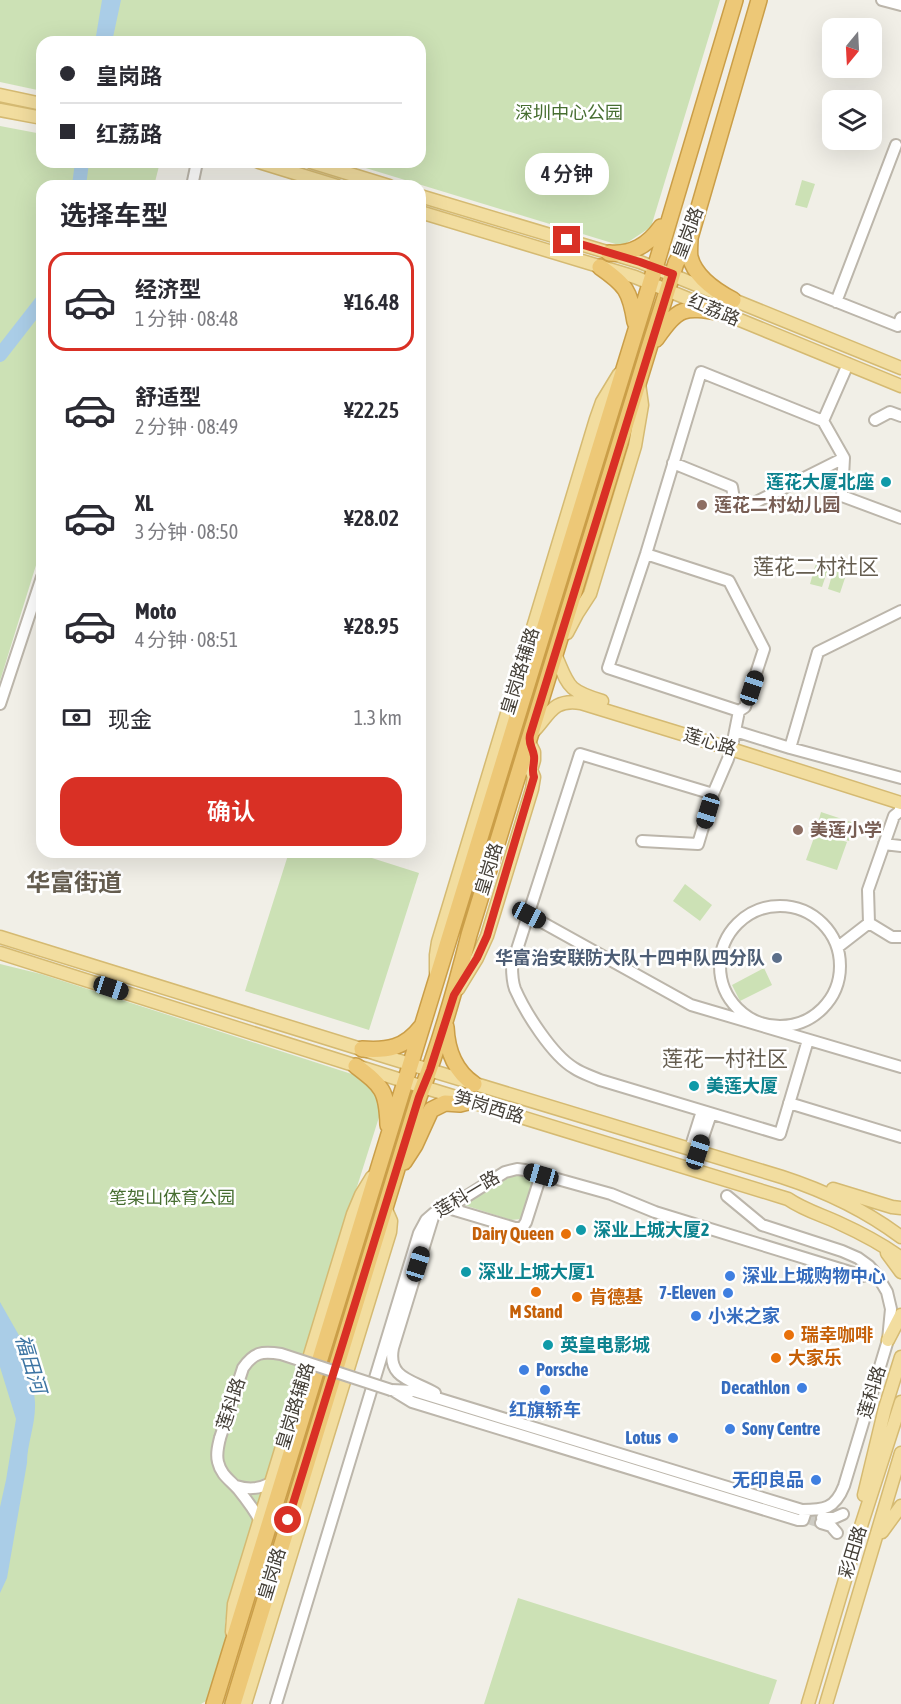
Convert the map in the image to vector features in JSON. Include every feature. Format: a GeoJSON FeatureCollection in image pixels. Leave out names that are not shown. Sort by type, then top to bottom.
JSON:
{"type":"FeatureCollection","features":[{"type":"Feature","properties":{"kind":"highway","name":"皇岗路"},"geometry":{"type":"LineString","coordinates":[[213,1702],[655,268],[735,0]]}},
{"type":"Feature","properties":{"kind":"highway","name":"皇岗路"},"geometry":{"type":"LineString","coordinates":[[233,1704],[385,1207],[454,995],[469,935],[649,348],[676,263],[690,238],[759,0]]}},
{"type":"Feature","properties":{"kind":"highway"},"geometry":{"type":"LineString","coordinates":[[609,253],[621,253],[641,247],[652,239],[661,227],[666,227],[669,220]]}},
{"type":"Feature","properties":{"kind":"highway"},"geometry":{"type":"LineString","coordinates":[[690,238],[690,257],[699,273],[714,288],[733,300]]}},
{"type":"Feature","properties":{"kind":"highway"},"geometry":{"type":"LineString","coordinates":[[600,267],[628,291],[636,327]]}},
{"type":"Feature","properties":{"kind":"highway"},"geometry":{"type":"LineString","coordinates":[[649,348],[680,311],[691,308],[722,313]]}},
{"type":"Feature","properties":{"kind":"highway"},"geometry":{"type":"LineString","coordinates":[[446,1019],[447,1042],[453,1059],[461,1072],[474,1084]]}},
{"type":"Feature","properties":{"kind":"highway"},"geometry":{"type":"LineString","coordinates":[[362,1049],[388,1049],[399,1045],[410,1039],[423,1024]]}},
{"type":"Feature","properties":{"kind":"highway"},"geometry":{"type":"LineString","coordinates":[[356,1066],[374,1079],[382,1091],[387,1114],[388,1138]]}},
{"type":"Feature","properties":{"kind":"highway"},"geometry":{"type":"LineString","coordinates":[[396,1172],[416,1145],[431,1110],[446,1103],[460,1104],[472,1101]]}},
{"type":"Feature","properties":{"kind":"main road"},"geometry":{"type":"LineString","coordinates":[[0,95],[36,103]]}},
{"type":"Feature","properties":{"kind":"main road"},"geometry":{"type":"LineString","coordinates":[[0,110],[36,117]]}},
{"type":"Feature","properties":{"kind":"main road"},"geometry":{"type":"LineString","coordinates":[[278,168],[318,180]]}},
{"type":"Feature","properties":{"kind":"main road"},"geometry":{"type":"LineString","coordinates":[[330,168],[369,180]]}},
{"type":"Feature","properties":{"kind":"main road","name":"红荔路"},"geometry":{"type":"LineString","coordinates":[[426,198],[673,274],[901,368]]}},
{"type":"Feature","properties":{"kind":"main road","name":"红荔路"},"geometry":{"type":"LineString","coordinates":[[426,214],[650,283],[901,387]]}},
{"type":"Feature","properties":{"kind":"main road","name":"莲心路"},"geometry":{"type":"LineString","coordinates":[[556,650],[567,681],[573,690],[581,694],[733,740],[901,795]]}},
{"type":"Feature","properties":{"kind":"main road","name":"莲心路"},"geometry":{"type":"LineString","coordinates":[[529,738],[553,708],[560,704],[574,702],[733,740],[901,805]]}},
{"type":"Feature","properties":{"kind":"main road","name":"笋岗西路"},"geometry":{"type":"LineString","coordinates":[[0,937],[782,1177],[852,1205],[901,1237]]}},
{"type":"Feature","properties":{"kind":"main road","name":"笋岗西路"},"geometry":{"type":"LineString","coordinates":[[0,953],[423,1087],[788,1199],[802,1208],[870,1238],[901,1258]]}},
{"type":"Feature","properties":{"kind":"main road","name":"皇岗路辅路"},"geometry":{"type":"LineString","coordinates":[[231,1649],[234,1604],[353,1214],[365,1187],[378,1169]]}},
{"type":"Feature","properties":{"kind":"main road"},"geometry":{"type":"LineString","coordinates":[[782,1177],[901,1208]]}},
{"type":"Feature","properties":{"kind":"main road"},"geometry":{"type":"LineString","coordinates":[[245,1704],[391,1228],[391,1221],[385,1207]]}},
{"type":"Feature","properties":{"kind":"main road"},"geometry":{"type":"LineString","coordinates":[[870,1238],[888,1253],[901,1272]]}},
{"type":"Feature","properties":{"kind":"main road"},"geometry":{"type":"LineString","coordinates":[[888,1340],[901,1315]]}},
{"type":"Feature","properties":{"kind":"main road"},"geometry":{"type":"LineString","coordinates":[[861,1526],[862,1504],[872,1457],[901,1357]]}},
{"type":"Feature","properties":{"kind":"main road","name":"彩田路"},"geometry":{"type":"LineString","coordinates":[[808,1704],[901,1402]]}},
{"type":"Feature","properties":{"kind":"main road","name":"彩田路"},"geometry":{"type":"LineString","coordinates":[[826,1704],[901,1453]]}},
{"type":"Feature","properties":{"kind":"main road"},"geometry":{"type":"LineString","coordinates":[[874,1546],[901,1506]]}},
{"type":"Feature","properties":{"kind":"street"},"geometry":{"type":"LineString","coordinates":[[882,0],[901,5]]}},
{"type":"Feature","properties":{"kind":"street"},"geometry":{"type":"LineString","coordinates":[[836,302],[896,145]]}},
{"type":"Feature","properties":{"kind":"street"},"geometry":{"type":"LineString","coordinates":[[807,290],[898,326],[901,318]]}},
{"type":"Feature","properties":{"kind":"street"},"geometry":{"type":"LineString","coordinates":[[823,421],[848,364]]}},
{"type":"Feature","properties":{"kind":"street"},"geometry":{"type":"LineString","coordinates":[[739,711],[608,668],[646,554],[701,372],[823,421],[844,458],[842,496],[901,518]]}},
{"type":"Feature","properties":{"kind":"street"},"geometry":{"type":"LineString","coordinates":[[875,420],[896,414]]}},
{"type":"Feature","properties":{"kind":"street"},"geometry":{"type":"LineString","coordinates":[[673,463],[732,487],[734,499],[750,505],[844,458]]}},
{"type":"Feature","properties":{"kind":"street"},"geometry":{"type":"LineString","coordinates":[[843,470],[844,458]]}},
{"type":"Feature","properties":{"kind":"street"},"geometry":{"type":"LineString","coordinates":[[642,841],[698,844],[733,740],[739,711],[745,707],[764,649],[729,581],[646,554]]}},
{"type":"Feature","properties":{"kind":"street"},"geometry":{"type":"LineString","coordinates":[[0,704],[36,595]]}},
{"type":"Feature","properties":{"kind":"street"},"geometry":{"type":"LineString","coordinates":[[790,748],[818,652],[901,611]]}},
{"type":"Feature","properties":{"kind":"street"},"geometry":{"type":"LineString","coordinates":[[733,740],[790,748],[901,778]]}},
{"type":"Feature","properties":{"kind":"street"},"geometry":{"type":"LineString","coordinates":[[713,794],[580,754],[512,965],[515,989],[534,1024],[551,1047],[573,1068],[600,1080],[780,1134],[808,1040]]}},
{"type":"Feature","properties":{"kind":"street"},"geometry":{"type":"LineString","coordinates":[[869,923],[868,890],[894,816],[899,812],[901,805]]}},
{"type":"Feature","properties":{"kind":"street"},"geometry":{"type":"LineString","coordinates":[[884,844],[901,846]]}},
{"type":"Feature","properties":{"kind":"street"},"geometry":{"type":"LineString","coordinates":[[774,906],[794,908],[813,915],[828,929],[838,947],[841,966],[837,986],[828,1003],[813,1016],[795,1024],[776,1026],[756,1021],[740,1011],[728,995],[721,977],[720,957],[726,938],[738,923],[754,912],[774,906]]}},
{"type":"Feature","properties":{"kind":"street"},"geometry":{"type":"LineString","coordinates":[[529,915],[691,1005],[901,1067]]}},
{"type":"Feature","properties":{"kind":"street"},"geometry":{"type":"LineString","coordinates":[[869,923],[892,937],[901,938]]}},
{"type":"Feature","properties":{"kind":"street"},"geometry":{"type":"LineString","coordinates":[[838,947],[869,923]]}},
{"type":"Feature","properties":{"kind":"street"},"geometry":{"type":"LineString","coordinates":[[789,1103],[901,1137]]}},
{"type":"Feature","properties":{"kind":"street"},"geometry":{"type":"LineString","coordinates":[[694,1150],[706,1112]]}},
{"type":"Feature","properties":{"kind":"street","name":"莲科一路"},"geometry":{"type":"LineString","coordinates":[[276,1704],[421,1228],[434,1213],[447,1208],[508,1170],[525,1170],[611,1194],[663,1214],[863,1276]]}},
{"type":"Feature","properties":{"kind":"street"},"geometry":{"type":"LineString","coordinates":[[447,1208],[515,1228],[522,1227],[526,1222],[541,1175]]}},
{"type":"Feature","properties":{"kind":"street","name":"莲科路"},"geometry":{"type":"LineString","coordinates":[[260,1521],[236,1486],[227,1480],[221,1470],[218,1464],[218,1448],[239,1375],[249,1359],[269,1352],[391,1390],[414,1391],[802,1510],[827,1508],[841,1493],[888,1340],[891,1318],[889,1300],[883,1284],[869,1266],[858,1258],[762,1225],[727,1196]]}},
{"type":"Feature","properties":{"kind":"street"},"geometry":{"type":"LineString","coordinates":[[434,1213],[392,1352],[392,1364],[395,1371],[402,1377],[450,1402]]}},
{"type":"Feature","properties":{"kind":"street"},"geometry":{"type":"LineString","coordinates":[[343,1344],[344,1359],[348,1369]]}},
{"type":"Feature","properties":{"kind":"street","name":"莲科路"},"geometry":{"type":"LineString","coordinates":[[348,1369],[375,1380],[412,1402],[798,1520],[805,1518],[802,1510]]}},
{"type":"Feature","properties":{"kind":"street","name":"莲科路"},"geometry":{"type":"LineString","coordinates":[[344,1381],[375,1380]]}},
{"type":"Feature","properties":{"kind":"street"},"geometry":{"type":"LineString","coordinates":[[326,1397],[332,1387],[344,1381]]}},
{"type":"Feature","properties":{"kind":"street"},"geometry":{"type":"LineString","coordinates":[[236,1486],[250,1490],[271,1483]]}},
{"type":"Feature","properties":{"kind":"street"},"geometry":{"type":"LineString","coordinates":[[837,1533],[821,1520],[843,1514]]}},
{"type":"Feature","properties":{"kind":"green space","name":"深圳中心公园"},"geometry":{"type":"Polygon","coordinates":[[[0,0],[720,0],[651,227],[622,246],[426,186],[426,180],[405,180],[366,168],[426,168],[426,36],[36,36],[36,90],[0,82],[0,0]]]}},
{"type":"Feature","properties":{"kind":"green space"},"geometry":{"type":"Polygon","coordinates":[[[0,126],[36,133],[36,168],[158,168],[156,180],[36,180],[36,565],[0,681],[0,126]]]}},
{"type":"Feature","properties":{"kind":"green space"},"geometry":{"type":"Polygon","coordinates":[[[802,180],[815,184],[807,208],[795,205],[802,180]]]}},
{"type":"Feature","properties":{"kind":"green space"},"geometry":{"type":"Polygon","coordinates":[[[817,560],[830,563],[822,587],[810,584],[817,560]]]}},
{"type":"Feature","properties":{"kind":"green space"},"geometry":{"type":"Polygon","coordinates":[[[835,565],[848,569],[840,593],[828,589],[835,565]]]}},
{"type":"Feature","properties":{"kind":"green space"},"geometry":{"type":"Polygon","coordinates":[[[821,812],[854,823],[849,841],[816,830],[821,812]]]}},
{"type":"Feature","properties":{"kind":"green space"},"geometry":{"type":"Polygon","coordinates":[[[816,832],[847,842],[837,870],[806,860],[816,832]]]}},
{"type":"Feature","properties":{"kind":"green space"},"geometry":{"type":"Polygon","coordinates":[[[287,858],[372,858],[419,873],[369,1030],[245,991],[287,858]]]}},
{"type":"Feature","properties":{"kind":"green space"},"geometry":{"type":"Polygon","coordinates":[[[685,884],[712,905],[700,921],[673,901],[685,884]]]}},
{"type":"Feature","properties":{"kind":"green space","name":"笔架山体育公园"},"geometry":{"type":"Polygon","coordinates":[[[0,964],[41,974],[364,1078],[378,1087],[380,1114],[320,1304],[225,1622],[225,1645],[206,1701],[201,1704],[0,1704],[0,964]]]}},
{"type":"Feature","properties":{"kind":"green space"},"geometry":{"type":"Polygon","coordinates":[[[764,968],[772,985],[740,1001],[732,985],[764,968]]]}},
{"type":"Feature","properties":{"kind":"green space"},"geometry":{"type":"Polygon","coordinates":[[[512,1173],[529,1176],[533,1183],[524,1216],[521,1219],[511,1220],[464,1205],[463,1203],[512,1173]]]}},
{"type":"Feature","properties":{"kind":"green space"},"geometry":{"type":"Polygon","coordinates":[[[518,1598],[777,1680],[769,1704],[484,1704],[518,1598]]]}},
{"type":"Feature","properties":{"kind":"water"},"geometry":{"type":"Polygon","coordinates":[[[102,0],[121,0],[113,36],[96,36],[102,0]]]}},
{"type":"Feature","properties":{"kind":"water"},"geometry":{"type":"Polygon","coordinates":[[[0,1302],[33,1360],[31,1376],[35,1402],[7,1578],[0,1593],[0,1507],[16,1419],[0,1367],[0,1302]]]}},
{"type":"Feature","properties":{"kind":"waterway","name":"福田河"},"geometry":{"type":"LineString","coordinates":[[80,180],[81,168]]}},
{"type":"Feature","properties":{"kind":"waterway","name":"福田河"},"geometry":{"type":"LineString","coordinates":[[0,355],[36,309]]}},
{"type":"Feature","properties":{"kind":"tunnel"},"geometry":{"type":"LineString","coordinates":[[795,1515],[821,1523]]}},
{"type":"Feature","properties":{"kind":"place","name":"莲花大厦北座"},"geometry":{"type":"Point","coordinates":[886,482]}},
{"type":"Feature","properties":{"kind":"place","name":"莲花二村幼儿园"},"geometry":{"type":"Point","coordinates":[702,505]}},
{"type":"Feature","properties":{"kind":"place","name":"美莲小学"},"geometry":{"type":"Point","coordinates":[798,830]}},
{"type":"Feature","properties":{"kind":"place","name":"华富治安联防大队十四中队四分队"},"geometry":{"type":"Point","coordinates":[777,958]}},
{"type":"Feature","properties":{"kind":"place","name":"美莲大厦"},"geometry":{"type":"Point","coordinates":[694,1086]}},
{"type":"Feature","properties":{"kind":"place","name":"深业上城大厦2"},"geometry":{"type":"Point","coordinates":[581,1230]}},
{"type":"Feature","properties":{"kind":"place","name":"Dairy Queen"},"geometry":{"type":"Point","coordinates":[566,1234]}},
{"type":"Feature","properties":{"kind":"place","name":"深业上城大厦1"},"geometry":{"type":"Point","coordinates":[466,1272]}},
{"type":"Feature","properties":{"kind":"place","name":"深业上城购物中心"},"geometry":{"type":"Point","coordinates":[730,1276]}},
{"type":"Feature","properties":{"kind":"place","name":"M Stand"},"geometry":{"type":"Point","coordinates":[536,1292]}},
{"type":"Feature","properties":{"kind":"place","name":"7-Eleven"},"geometry":{"type":"Point","coordinates":[728,1293]}},
{"type":"Feature","properties":{"kind":"place","name":"肯德基"},"geometry":{"type":"Point","coordinates":[577,1297]}},
{"type":"Feature","properties":{"kind":"place","name":"小米之家"},"geometry":{"type":"Point","coordinates":[696,1316]}},
{"type":"Feature","properties":{"kind":"place","name":"瑞幸咖啡"},"geometry":{"type":"Point","coordinates":[789,1335]}},
{"type":"Feature","properties":{"kind":"place","name":"英皇电影城"},"geometry":{"type":"Point","coordinates":[548,1345]}},
{"type":"Feature","properties":{"kind":"place","name":"大家乐"},"geometry":{"type":"Point","coordinates":[776,1358]}},
{"type":"Feature","properties":{"kind":"place","name":"Porsche"},"geometry":{"type":"Point","coordinates":[524,1370]}},
{"type":"Feature","properties":{"kind":"place","name":"Decathlon"},"geometry":{"type":"Point","coordinates":[802,1388]}},
{"type":"Feature","properties":{"kind":"place","name":"红旗轿车"},"geometry":{"type":"Point","coordinates":[545,1390]}},
{"type":"Feature","properties":{"kind":"place","name":"Sony Centre"},"geometry":{"type":"Point","coordinates":[730,1429]}},
{"type":"Feature","properties":{"kind":"place","name":"Lotus"},"geometry":{"type":"Point","coordinates":[673,1438]}},
{"type":"Feature","properties":{"kind":"place","name":"无印良品"},"geometry":{"type":"Point","coordinates":[816,1480]}},
{"type":"Feature","properties":{"kind":"district","name":"莲花二村社区"},"geometry":{"type":"Point","coordinates":[816,567]}},
{"type":"Feature","properties":{"kind":"district","name":"华富街道"},"geometry":{"type":"Point","coordinates":[74,883]}},
{"type":"Feature","properties":{"kind":"district","name":"莲花一村社区"},"geometry":{"type":"Point","coordinates":[725,1059]}},
{"type":"Feature","properties":{"kind":"route"},"geometry":{"type":"LineString","coordinates":[[288,1520],[419,1097],[454,995],[462,985],[487,936],[532,789],[534,777],[531,770],[534,752],[529,742],[530,735],[673,274],[567,240]]}}]}
